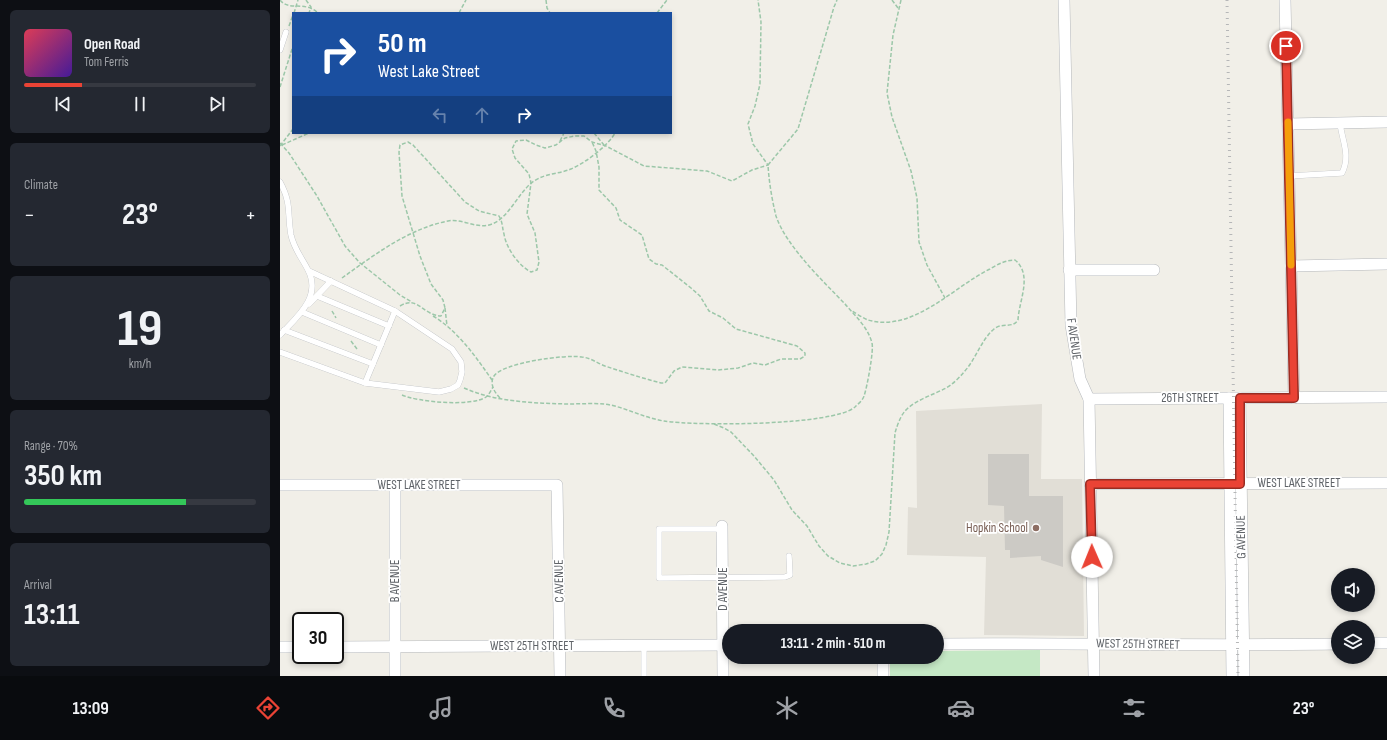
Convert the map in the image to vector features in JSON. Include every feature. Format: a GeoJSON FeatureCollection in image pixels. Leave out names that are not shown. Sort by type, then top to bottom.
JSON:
{"type":"FeatureCollection","features":[{"type":"Feature","properties":{"kind":"street","name":"F AVENUE"},"geometry":{"type":"LineString","coordinates":[[1064,0],[1071,325],[1080,379],[1089,399],[1094,676]]}},
{"type":"Feature","properties":{"kind":"street"},"geometry":{"type":"LineString","coordinates":[[1286,0],[1294,398]]}},
{"type":"Feature","properties":{"kind":"street"},"geometry":{"type":"LineString","coordinates":[[1288,124],[1387,122]]}},
{"type":"Feature","properties":{"kind":"street"},"geometry":{"type":"LineString","coordinates":[[1291,266],[1387,264]]}},
{"type":"Feature","properties":{"kind":"street"},"geometry":{"type":"LineString","coordinates":[[1069,270],[1154,270]]}},
{"type":"Feature","properties":{"kind":"street","name":"26TH STREET"},"geometry":{"type":"LineString","coordinates":[[1089,399],[1387,397]]}},
{"type":"Feature","properties":{"kind":"street","name":"G AVENUE"},"geometry":{"type":"LineString","coordinates":[[1232,676],[1235,484],[1234,398]]}},
{"type":"Feature","properties":{"kind":"street","name":"WEST LAKE STREET"},"geometry":{"type":"LineString","coordinates":[[1090,484],[1387,483]]}},
{"type":"Feature","properties":{"kind":"street","name":"G AVENUE"},"geometry":{"type":"LineString","coordinates":[[1235,484],[1244,676]]}},
{"type":"Feature","properties":{"kind":"street","name":"WEST LAKE STREET"},"geometry":{"type":"LineString","coordinates":[[280,485],[557,485]]}},
{"type":"Feature","properties":{"kind":"street","name":"B AVENUE"},"geometry":{"type":"LineString","coordinates":[[395,485],[395,676]]}},
{"type":"Feature","properties":{"kind":"street","name":"C AVENUE"},"geometry":{"type":"LineString","coordinates":[[557,485],[560,676]]}},
{"type":"Feature","properties":{"kind":"street","name":"D AVENUE"},"geometry":{"type":"LineString","coordinates":[[722,527],[722,578],[725,624]]}},
{"type":"Feature","properties":{"kind":"street"},"geometry":{"type":"LineString","coordinates":[[1375,643],[1387,643]]}},
{"type":"Feature","properties":{"kind":"street","name":"WEST 25TH STREET"},"geometry":{"type":"LineString","coordinates":[[944,644],[1331,644]]}},
{"type":"Feature","properties":{"kind":"street","name":"WEST 25TH STREET"},"geometry":{"type":"LineString","coordinates":[[344,647],[722,645]]}},
{"type":"Feature","properties":{"kind":"street"},"geometry":{"type":"LineString","coordinates":[[280,647],[292,647]]}},
{"type":"Feature","properties":{"kind":"street","name":"D AVENUE"},"geometry":{"type":"LineString","coordinates":[[723,676],[724,664]]}},
{"type":"Feature","properties":{"kind":"street"},"geometry":{"type":"LineString","coordinates":[[883,664],[883,676]]}},
{"type":"Feature","properties":{"kind":"lane"},"geometry":{"type":"LineString","coordinates":[[280,50],[286,32]]}},
{"type":"Feature","properties":{"kind":"lane"},"geometry":{"type":"LineString","coordinates":[[1289,176],[1342,174],[1347,159],[1345,143],[1341,136],[1340,123]]}},
{"type":"Feature","properties":{"kind":"lane"},"geometry":{"type":"LineString","coordinates":[[280,182],[289,201],[290,230],[293,243],[298,254],[309,270],[312,282],[310,300],[306,307]]}},
{"type":"Feature","properties":{"kind":"lane"},"geometry":{"type":"LineString","coordinates":[[280,352],[364,383],[439,392],[451,390],[458,385],[462,372],[461,362],[452,349],[395,311],[309,270]]}},
{"type":"Feature","properties":{"kind":"lane"},"geometry":{"type":"LineString","coordinates":[[334,281],[282,332],[373,364]]}},
{"type":"Feature","properties":{"kind":"lane"},"geometry":{"type":"LineString","coordinates":[[317,296],[389,326]]}},
{"type":"Feature","properties":{"kind":"lane"},"geometry":{"type":"LineString","coordinates":[[364,383],[395,311]]}},
{"type":"Feature","properties":{"kind":"lane"},"geometry":{"type":"LineString","coordinates":[[302,312],[381,345]]}},
{"type":"Feature","properties":{"kind":"lane"},"geometry":{"type":"LineString","coordinates":[[722,527],[660,529],[659,578],[785,578],[790,575],[789,556]]}},
{"type":"Feature","properties":{"kind":"lane"},"geometry":{"type":"LineString","coordinates":[[644,645],[644,676]]}},
{"type":"Feature","properties":{"kind":"path"},"geometry":{"type":"LineString","coordinates":[[280,0],[287,5],[306,5],[311,7]]}},
{"type":"Feature","properties":{"kind":"path"},"geometry":{"type":"LineString","coordinates":[[294,12],[298,0]]}},
{"type":"Feature","properties":{"kind":"path"},"geometry":{"type":"LineString","coordinates":[[306,0],[317,12]]}},
{"type":"Feature","properties":{"kind":"path"},"geometry":{"type":"LineString","coordinates":[[460,12],[466,0]]}},
{"type":"Feature","properties":{"kind":"path"},"geometry":{"type":"LineString","coordinates":[[546,0],[547,8],[549,12]]}},
{"type":"Feature","properties":{"kind":"path"},"geometry":{"type":"LineString","coordinates":[[658,12],[667,0]]}},
{"type":"Feature","properties":{"kind":"path"},"geometry":{"type":"LineString","coordinates":[[458,385],[487,396],[501,399],[544,403],[605,404],[664,421],[708,423],[790,422],[843,414],[855,407],[864,397],[872,355],[872,343],[865,327],[806,262],[786,235],[776,216],[768,165],[753,144],[748,124],[755,106],[760,84],[761,22],[758,0]]}},
{"type":"Feature","properties":{"kind":"path"},"geometry":{"type":"LineString","coordinates":[[448,326],[443,300],[431,284],[402,196],[399,152],[400,146],[408,142],[413,145],[465,202],[479,211],[499,216],[503,222],[504,236],[513,254],[526,269],[532,272],[537,270],[539,262],[535,233],[527,214],[532,183],[529,174],[515,158],[512,149],[516,141],[526,140],[546,148],[556,145],[565,138],[584,136],[592,142],[606,146],[644,166],[707,171],[732,181],[752,170],[768,165],[798,129],[837,0]]}},
{"type":"Feature","properties":{"kind":"path"},"geometry":{"type":"LineString","coordinates":[[892,0],[898,9]]}},
{"type":"Feature","properties":{"kind":"path"},"geometry":{"type":"LineString","coordinates":[[901,0],[893,35],[887,93],[892,117],[911,171],[917,198],[919,242],[927,265],[945,298]]}},
{"type":"Feature","properties":{"kind":"path"},"geometry":{"type":"LineString","coordinates":[[309,12],[311,7]]}},
{"type":"Feature","properties":{"kind":"path"},"geometry":{"type":"LineString","coordinates":[[280,87],[292,49]]}},
{"type":"Feature","properties":{"kind":"path"},"geometry":{"type":"LineString","coordinates":[[281,146],[292,130]]}},
{"type":"Feature","properties":{"kind":"path"},"geometry":{"type":"LineString","coordinates":[[281,146],[307,134]]}},
{"type":"Feature","properties":{"kind":"path"},"geometry":{"type":"LineString","coordinates":[[559,142],[563,134]]}},
{"type":"Feature","properties":{"kind":"path"},"geometry":{"type":"LineString","coordinates":[[595,134],[606,146]]}},
{"type":"Feature","properties":{"kind":"path"},"geometry":{"type":"LineString","coordinates":[[334,281],[342,278],[360,263],[400,239],[431,226],[449,221],[464,221],[476,225],[486,226],[494,224],[532,183],[553,173],[571,169],[606,146],[614,134]]}},
{"type":"Feature","properties":{"kind":"path"},"geometry":{"type":"LineString","coordinates":[[492,380],[494,375],[503,369],[546,358],[568,356],[592,359],[602,365],[665,383],[674,371],[682,367],[718,370],[738,368],[753,364],[765,365],[781,359],[800,359],[805,356],[805,353],[797,346],[736,329],[723,318],[709,311],[700,296],[691,288],[662,266],[649,259],[642,235],[620,220],[616,208],[599,190],[599,167],[592,142]]}},
{"type":"Feature","properties":{"kind":"path"},"geometry":{"type":"LineString","coordinates":[[280,143],[281,146],[290,153],[317,196],[345,246],[360,263],[400,295],[448,326],[492,380],[493,387],[501,399]]}},
{"type":"Feature","properties":{"kind":"path"},"geometry":{"type":"LineString","coordinates":[[708,423],[731,432],[754,456],[774,480],[792,510],[807,526],[819,546],[828,556],[840,563],[853,566],[866,564],[875,560],[882,554],[890,532],[895,433],[898,423],[905,411],[915,403],[948,387],[965,372],[990,332],[997,326],[1006,324],[1010,326],[1016,323],[1018,320],[1024,285],[1024,270],[1015,260],[1008,260],[975,276],[945,298],[918,314],[899,321],[879,322],[867,320],[850,310]]}},
{"type":"Feature","properties":{"kind":"path"},"geometry":{"type":"LineString","coordinates":[[395,311],[404,303],[413,303]]}},
{"type":"Feature","properties":{"kind":"path"},"geometry":{"type":"LineString","coordinates":[[432,315],[441,316],[445,308]]}},
{"type":"Feature","properties":{"kind":"path"},"geometry":{"type":"LineString","coordinates":[[487,396],[493,387]]}},
{"type":"Feature","properties":{"kind":"shaded area"},"geometry":{"type":"Polygon","coordinates":[[[1042,404],[1041,479],[1082,479],[1084,636],[984,635],[986,557],[907,555],[908,507],[917,508],[916,411],[1042,404]]]}},
{"type":"Feature","properties":{"kind":"green space"},"geometry":{"type":"Polygon","coordinates":[[[1040,650],[1040,676],[890,676],[890,664],[944,664],[944,651],[1040,650]]]}},
{"type":"Feature","properties":{"kind":"building"},"geometry":{"type":"Polygon","coordinates":[[[988,454],[1029,454],[1029,496],[1063,496],[1063,567],[1041,560],[1041,556],[1010,558],[1010,550],[1005,550],[1004,506],[988,505],[988,454]]]}},
{"type":"Feature","properties":{"kind":"railway"},"geometry":{"type":"LineString","coordinates":[[1227,0],[1238,676]]}},
{"type":"Feature","properties":{"kind":"slow traffic"},"geometry":{"type":"LineString","coordinates":[[1288,122],[1291,265]]}},
{"type":"Feature","properties":{"kind":"place","name":"Hopkin School"},"geometry":{"type":"Point","coordinates":[1036,528]}},
{"type":"Feature","properties":{"kind":"route"},"geometry":{"type":"LineString","coordinates":[[1092,557],[1090,484],[1240,484],[1240,398],[1294,398],[1286,46]]}}]}
